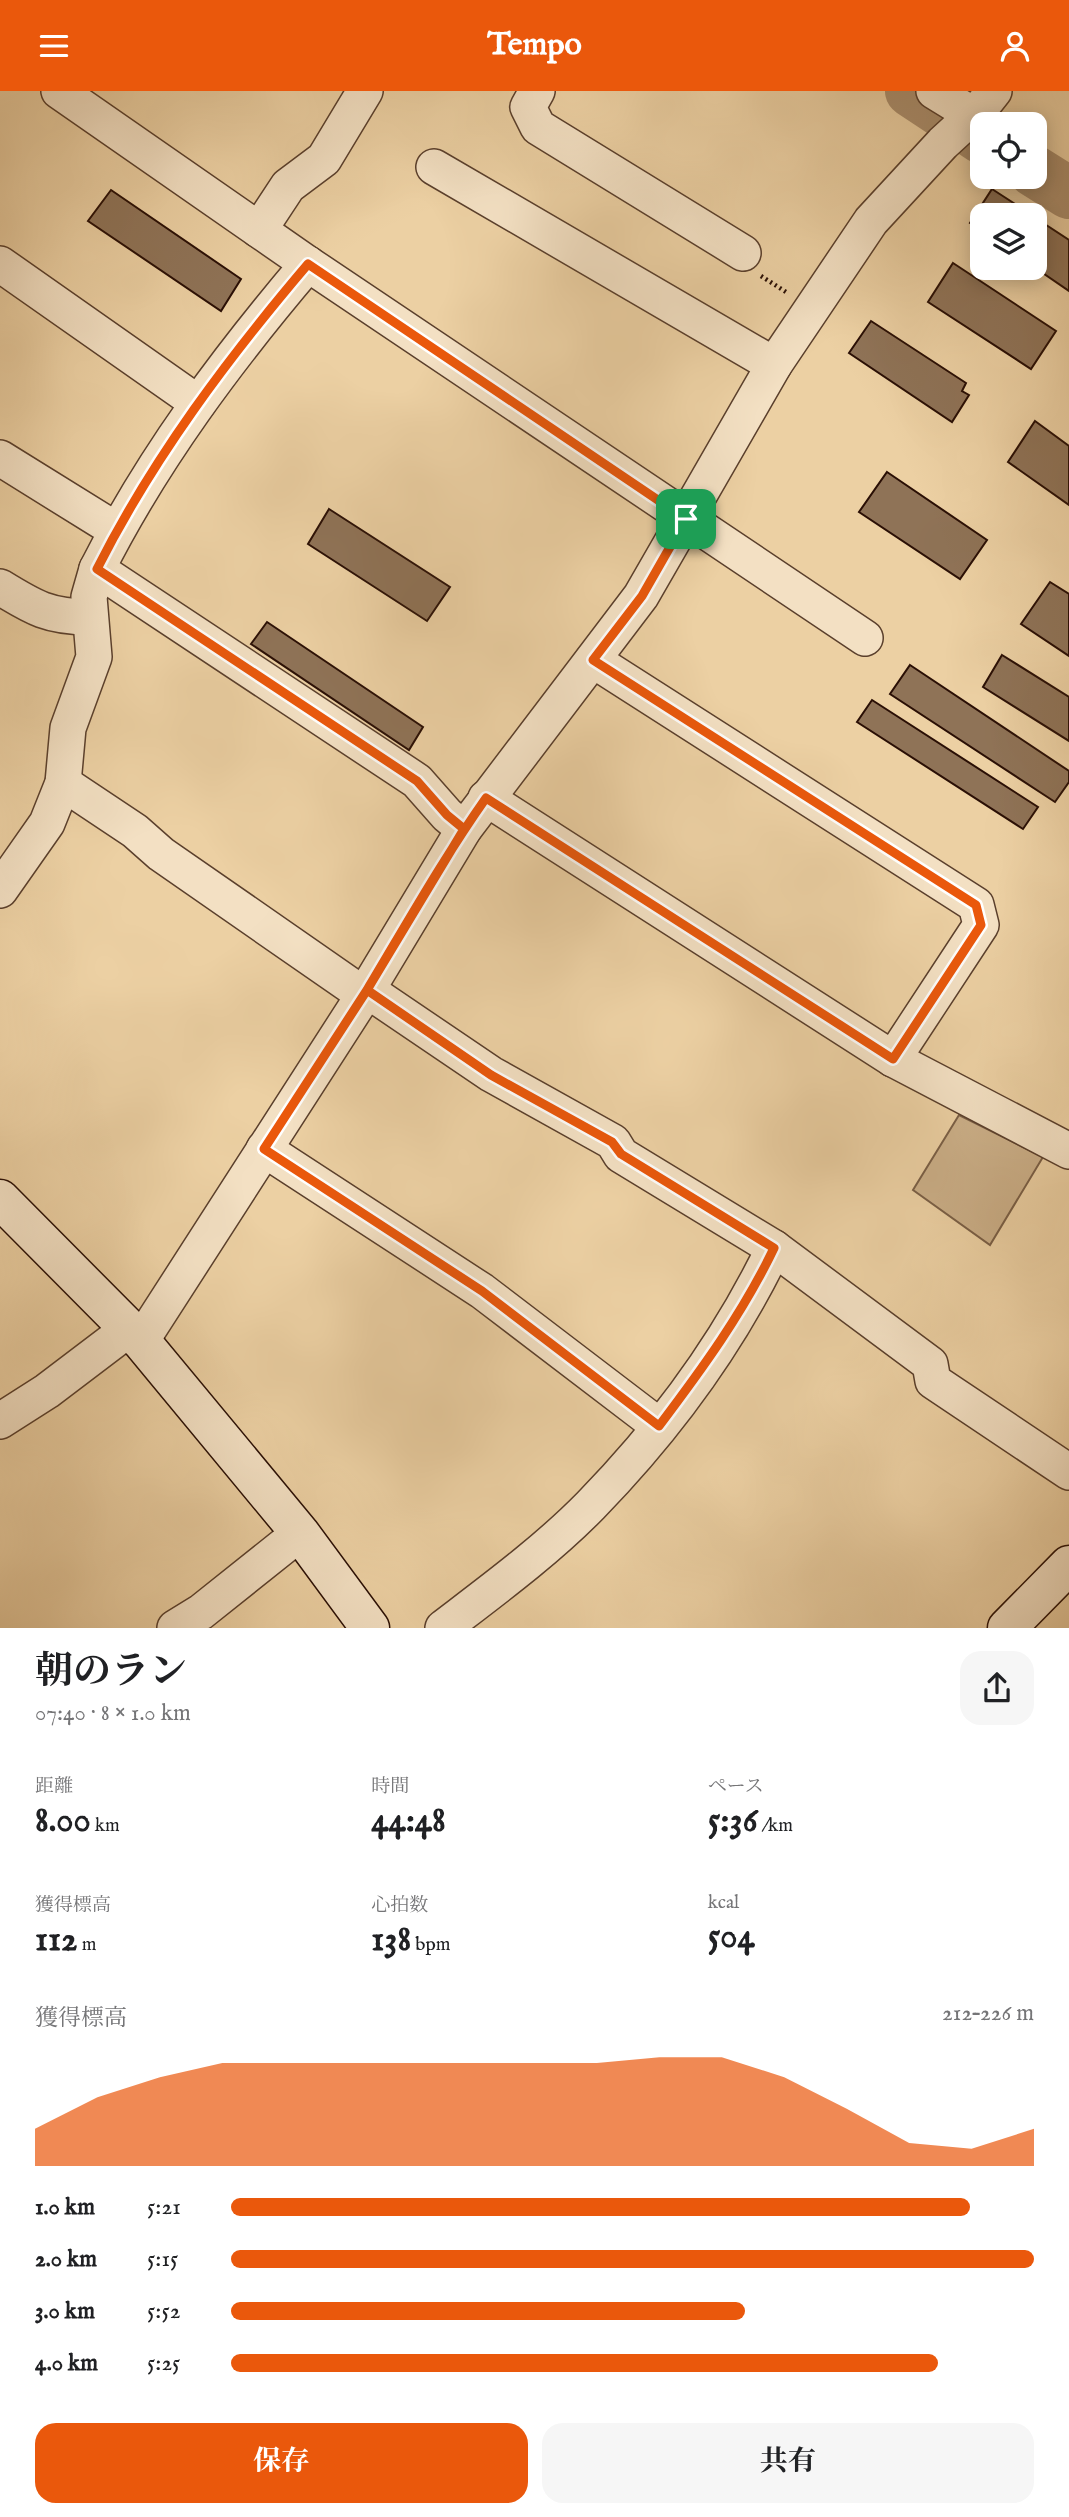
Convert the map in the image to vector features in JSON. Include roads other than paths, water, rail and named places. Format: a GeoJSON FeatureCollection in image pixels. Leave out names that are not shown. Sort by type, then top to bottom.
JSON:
{"type":"FeatureCollection","features":[{"type":"Feature","properties":{"kind":"street"},"geometry":{"type":"LineString","coordinates":[[59,91],[308,264],[865,638]]}},
{"type":"Feature","properties":{"kind":"street"},"geometry":{"type":"LineString","coordinates":[[259,230],[288,186],[324,159],[365,91]]}},
{"type":"Feature","properties":{"kind":"street"},"geometry":{"type":"LineString","coordinates":[[537,91],[527,107],[538,127],[711,220],[743,253]]}},
{"type":"Feature","properties":{"kind":"street"},"geometry":{"type":"LineString","coordinates":[[934,91],[970,113]]}},
{"type":"Feature","properties":{"kind":"street"},"geometry":{"type":"LineString","coordinates":[[0,1421],[136,1334],[264,1149],[366,992],[464,829],[642,596],[774,365],[871,221],[970,116]]}},
{"type":"Feature","properties":{"kind":"street"},"geometry":{"type":"LineString","coordinates":[[434,167],[774,365]]}},
{"type":"Feature","properties":{"kind":"street"},"geometry":{"type":"LineString","coordinates":[[0,264],[198,403]]}},
{"type":"Feature","properties":{"kind":"street"},"geometry":{"type":"LineString","coordinates":[[0,890],[47,823],[63,783],[68,728],[94,657],[89,597],[97,569],[117,530],[198,403],[245,338],[308,264]]}},
{"type":"Feature","properties":{"kind":"street"},"geometry":{"type":"LineString","coordinates":[[0,458],[117,530]]}},
{"type":"Feature","properties":{"kind":"street"},"geometry":{"type":"LineString","coordinates":[[97,569],[417,781],[447,815],[464,829]]}},
{"type":"Feature","properties":{"kind":"street"},"geometry":{"type":"LineString","coordinates":[[0,587],[38,611],[58,617],[90,617]]}},
{"type":"Feature","properties":{"kind":"street"},"geometry":{"type":"LineString","coordinates":[[593,660],[976,905],[981,925],[893,1059]]}},
{"type":"Feature","properties":{"kind":"street"},"geometry":{"type":"LineString","coordinates":[[63,783],[135,831],[161,854],[491,1075],[612,1142],[621,1154],[774,1248],[930,1364],[933,1381],[1069,1472]]}},
{"type":"Feature","properties":{"kind":"street"},"geometry":{"type":"LineString","coordinates":[[486,798],[893,1059],[1069,1151]]}},
{"type":"Feature","properties":{"kind":"street"},"geometry":{"type":"LineString","coordinates":[[264,1149],[482,1291],[659,1426]]}},
{"type":"Feature","properties":{"kind":"street"},"geometry":{"type":"LineString","coordinates":[[0,1199],[136,1334],[300,1533],[370,1628]]}},
{"type":"Feature","properties":{"kind":"street"},"geometry":{"type":"LineString","coordinates":[[443,1628],[501,1583],[591,1505],[659,1426],[717,1349],[753,1291],[774,1248]]}},
{"type":"Feature","properties":{"kind":"street"},"geometry":{"type":"LineString","coordinates":[[175,1628],[201,1612],[300,1533]]}},
{"type":"Feature","properties":{"kind":"street"},"geometry":{"type":"LineString","coordinates":[[1007,1628],[1069,1565]]}},
{"type":"Feature","properties":{"kind":"waterway"},"geometry":{"type":"LineString","coordinates":[[911,91],[970,130]]}},
{"type":"Feature","properties":{"kind":"waterway"},"geometry":{"type":"LineString","coordinates":[[1047,179],[1069,193]]}}]}
